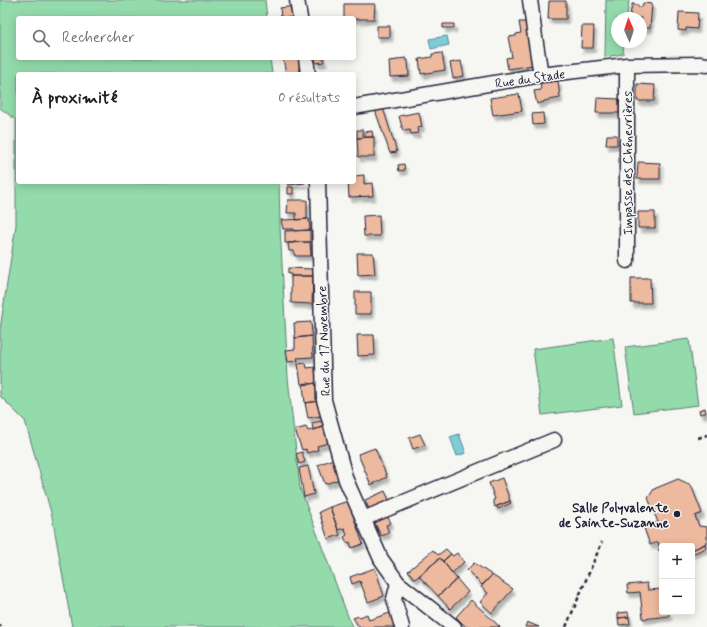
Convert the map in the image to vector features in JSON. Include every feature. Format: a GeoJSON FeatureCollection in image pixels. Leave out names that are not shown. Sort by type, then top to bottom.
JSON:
{"type":"FeatureCollection","features":[{"type":"Feature","properties":{"kind":"street"},"geometry":{"type":"LineString","coordinates":[[297,0],[300,16]]}},
{"type":"Feature","properties":{"kind":"street"},"geometry":{"type":"LineString","coordinates":[[530,0],[541,75]]}},
{"type":"Feature","properties":{"kind":"street"},"geometry":{"type":"LineString","coordinates":[[306,60],[308,72]]}},
{"type":"Feature","properties":{"kind":"street","name":"Rue du Stade"},"geometry":{"type":"LineString","coordinates":[[356,107],[541,75],[627,65],[707,65]]}},
{"type":"Feature","properties":{"kind":"street","name":"Impasse des Chénevrières"},"geometry":{"type":"LineString","coordinates":[[627,65],[627,261]]}},
{"type":"Feature","properties":{"kind":"street","name":"Rue du 17 Novembre"},"geometry":{"type":"LineString","coordinates":[[318,184],[324,400],[346,480],[381,558],[398,583],[454,627]]}},
{"type":"Feature","properties":{"kind":"street"},"geometry":{"type":"LineString","coordinates":[[363,519],[554,440]]}},
{"type":"Feature","properties":{"kind":"street"},"geometry":{"type":"LineString","coordinates":[[398,583],[394,599],[402,627]]}},
{"type":"Feature","properties":{"kind":"path"},"geometry":{"type":"LineString","coordinates":[[698,438],[707,435]]}},
{"type":"Feature","properties":{"kind":"path"},"geometry":{"type":"LineString","coordinates":[[566,627],[602,542]]}},
{"type":"Feature","properties":{"kind":"green space"},"geometry":{"type":"Polygon","coordinates":[[[0,0],[265,0],[267,16],[16,16],[16,60],[270,60],[272,72],[16,72],[16,120],[0,108],[0,0]]]}},
{"type":"Feature","properties":{"kind":"green space"},"geometry":{"type":"Polygon","coordinates":[[[606,0],[629,0],[628,12],[611,12],[611,48],[624,48],[623,54],[605,57],[606,0]]]}},
{"type":"Feature","properties":{"kind":"green space"},"geometry":{"type":"Polygon","coordinates":[[[16,184],[279,184],[288,378],[300,488],[352,627],[72,627],[52,516],[25,421],[0,396],[0,329],[16,225],[16,184]]]}},
{"type":"Feature","properties":{"kind":"green space"},"geometry":{"type":"Polygon","coordinates":[[[613,338],[622,405],[542,415],[533,349],[613,338]]]}},
{"type":"Feature","properties":{"kind":"green space"},"geometry":{"type":"Polygon","coordinates":[[[689,339],[698,405],[634,413],[625,347],[689,339]]]}},
{"type":"Feature","properties":{"kind":"water"},"geometry":{"type":"Polygon","coordinates":[[[447,36],[449,45],[431,49],[429,39],[447,36]]]}},
{"type":"Feature","properties":{"kind":"water"},"geometry":{"type":"Polygon","coordinates":[[[459,434],[466,453],[457,456],[450,437],[459,434]]]}},
{"type":"Feature","properties":{"kind":"building"},"geometry":{"type":"Polygon","coordinates":[[[549,1],[566,1],[566,19],[548,19],[549,1]]]}},
{"type":"Feature","properties":{"kind":"building"},"geometry":{"type":"Polygon","coordinates":[[[643,3],[652,4],[650,28],[647,28],[647,12],[631,12],[632,4],[642,7],[643,3]]]}},
{"type":"Feature","properties":{"kind":"building"},"geometry":{"type":"Polygon","coordinates":[[[344,4],[375,4],[374,19],[356,19],[356,16],[344,16],[344,4]]]}},
{"type":"Feature","properties":{"kind":"building"},"geometry":{"type":"Polygon","coordinates":[[[294,6],[296,16],[281,16],[280,8],[294,6]]]}},
{"type":"Feature","properties":{"kind":"building"},"geometry":{"type":"Polygon","coordinates":[[[679,12],[698,13],[697,29],[686,28],[686,31],[678,30],[679,12]]]}},
{"type":"Feature","properties":{"kind":"building"},"geometry":{"type":"Polygon","coordinates":[[[519,22],[526,22],[533,65],[508,69],[506,58],[512,57],[508,37],[516,36],[516,34],[521,33],[519,22]]]}},
{"type":"Feature","properties":{"kind":"building"},"geometry":{"type":"Polygon","coordinates":[[[443,24],[454,24],[454,28],[443,28],[443,24]]]}},
{"type":"Feature","properties":{"kind":"building"},"geometry":{"type":"Polygon","coordinates":[[[377,26],[390,26],[390,37],[377,37],[377,26]]]}},
{"type":"Feature","properties":{"kind":"building"},"geometry":{"type":"Polygon","coordinates":[[[582,26],[594,26],[593,48],[581,48],[582,26]]]}},
{"type":"Feature","properties":{"kind":"building"},"geometry":{"type":"Polygon","coordinates":[[[442,53],[445,70],[421,74],[419,59],[432,57],[432,54],[442,53]]]}},
{"type":"Feature","properties":{"kind":"building"},"geometry":{"type":"Polygon","coordinates":[[[406,58],[406,60],[408,60],[409,76],[390,77],[389,61],[406,58]]]}},
{"type":"Feature","properties":{"kind":"building"},"geometry":{"type":"Polygon","coordinates":[[[283,60],[299,60],[301,72],[286,72],[283,60]]]}},
{"type":"Feature","properties":{"kind":"building"},"geometry":{"type":"Polygon","coordinates":[[[315,60],[324,60],[324,62],[316,63],[315,60]]]}},
{"type":"Feature","properties":{"kind":"building"},"geometry":{"type":"Polygon","coordinates":[[[461,61],[464,76],[453,78],[450,63],[461,61]]]}},
{"type":"Feature","properties":{"kind":"building"},"geometry":{"type":"Polygon","coordinates":[[[558,81],[560,98],[537,104],[534,91],[541,90],[540,83],[558,81]]]}},
{"type":"Feature","properties":{"kind":"building"},"geometry":{"type":"Polygon","coordinates":[[[637,84],[655,85],[654,101],[637,101],[637,84]]]}},
{"type":"Feature","properties":{"kind":"building"},"geometry":{"type":"Polygon","coordinates":[[[519,94],[522,111],[493,115],[490,98],[519,94]]]}},
{"type":"Feature","properties":{"kind":"building"},"geometry":{"type":"Polygon","coordinates":[[[597,98],[619,99],[619,113],[596,113],[597,98]]]}},
{"type":"Feature","properties":{"kind":"building"},"geometry":{"type":"Polygon","coordinates":[[[383,108],[397,152],[390,153],[375,110],[383,108]]]}},
{"type":"Feature","properties":{"kind":"building"},"geometry":{"type":"Polygon","coordinates":[[[419,112],[422,127],[417,128],[418,133],[411,134],[410,130],[403,131],[399,116],[419,112]]]}},
{"type":"Feature","properties":{"kind":"building"},"geometry":{"type":"Polygon","coordinates":[[[543,113],[544,124],[533,125],[532,114],[543,113]]]}},
{"type":"Feature","properties":{"kind":"building"},"geometry":{"type":"Polygon","coordinates":[[[357,130],[363,130],[363,138],[357,138],[357,130]]]}},
{"type":"Feature","properties":{"kind":"building"},"geometry":{"type":"Polygon","coordinates":[[[372,131],[373,137],[365,137],[365,132],[372,131]]]}},
{"type":"Feature","properties":{"kind":"building"},"geometry":{"type":"Polygon","coordinates":[[[607,135],[617,135],[617,145],[606,145],[607,135]]]}},
{"type":"Feature","properties":{"kind":"building"},"geometry":{"type":"Polygon","coordinates":[[[374,137],[374,157],[358,157],[357,138],[374,137]]]}},
{"type":"Feature","properties":{"kind":"building"},"geometry":{"type":"Polygon","coordinates":[[[638,162],[660,163],[660,179],[637,179],[638,162]]]}},
{"type":"Feature","properties":{"kind":"building"},"geometry":{"type":"Polygon","coordinates":[[[404,164],[405,170],[399,171],[398,165],[404,164]]]}},
{"type":"Feature","properties":{"kind":"building"},"geometry":{"type":"Polygon","coordinates":[[[364,175],[364,184],[372,183],[373,196],[349,197],[348,184],[356,184],[356,176],[364,175]]]}},
{"type":"Feature","properties":{"kind":"building"},"geometry":{"type":"Polygon","coordinates":[[[288,187],[293,187],[293,194],[288,194],[288,187]]]}},
{"type":"Feature","properties":{"kind":"building"},"geometry":{"type":"Polygon","coordinates":[[[288,200],[307,200],[307,219],[296,220],[296,213],[287,213],[288,200]]]}},
{"type":"Feature","properties":{"kind":"building"},"geometry":{"type":"Polygon","coordinates":[[[638,212],[655,212],[655,228],[638,228],[638,212]]]}},
{"type":"Feature","properties":{"kind":"building"},"geometry":{"type":"Polygon","coordinates":[[[379,215],[380,236],[364,236],[363,216],[379,215]]]}},
{"type":"Feature","properties":{"kind":"building"},"geometry":{"type":"Polygon","coordinates":[[[309,219],[310,230],[294,231],[294,229],[283,229],[281,220],[309,219]]]}},
{"type":"Feature","properties":{"kind":"building"},"geometry":{"type":"Polygon","coordinates":[[[310,230],[310,242],[285,243],[285,231],[310,230]]]}},
{"type":"Feature","properties":{"kind":"building"},"geometry":{"type":"Polygon","coordinates":[[[310,242],[311,256],[295,256],[294,251],[289,251],[288,243],[310,242]]]}},
{"type":"Feature","properties":{"kind":"building"},"geometry":{"type":"Polygon","coordinates":[[[357,253],[373,253],[375,274],[358,275],[357,253]]]}},
{"type":"Feature","properties":{"kind":"building"},"geometry":{"type":"Polygon","coordinates":[[[288,268],[313,269],[313,276],[291,276],[291,274],[288,274],[288,268]]]}},
{"type":"Feature","properties":{"kind":"building"},"geometry":{"type":"Polygon","coordinates":[[[291,276],[313,276],[312,304],[291,303],[291,276]]]}},
{"type":"Feature","properties":{"kind":"building"},"geometry":{"type":"Polygon","coordinates":[[[631,278],[650,278],[651,303],[631,303],[631,278]]]}},
{"type":"Feature","properties":{"kind":"building"},"geometry":{"type":"Polygon","coordinates":[[[355,292],[371,292],[371,314],[355,314],[355,292]]]}},
{"type":"Feature","properties":{"kind":"building"},"geometry":{"type":"Polygon","coordinates":[[[311,322],[312,336],[295,338],[294,323],[311,322]]]}},
{"type":"Feature","properties":{"kind":"building"},"geometry":{"type":"Polygon","coordinates":[[[357,335],[374,335],[375,355],[358,356],[357,335]]]}},
{"type":"Feature","properties":{"kind":"building"},"geometry":{"type":"Polygon","coordinates":[[[312,336],[313,357],[297,358],[298,361],[288,362],[286,350],[295,349],[295,338],[312,336]]]}},
{"type":"Feature","properties":{"kind":"building"},"geometry":{"type":"Polygon","coordinates":[[[306,363],[307,368],[315,367],[316,383],[301,384],[298,364],[306,363]]]}},
{"type":"Feature","properties":{"kind":"building"},"geometry":{"type":"Polygon","coordinates":[[[316,383],[319,401],[305,403],[303,385],[316,383]]]}},
{"type":"Feature","properties":{"kind":"building"},"geometry":{"type":"Polygon","coordinates":[[[319,401],[321,416],[308,418],[305,403],[319,401]]]}},
{"type":"Feature","properties":{"kind":"building"},"geometry":{"type":"Polygon","coordinates":[[[705,408],[706,413],[700,414],[699,410],[705,408]]]}},
{"type":"Feature","properties":{"kind":"building"},"geometry":{"type":"Polygon","coordinates":[[[322,421],[324,427],[313,430],[312,423],[322,421]]]}},
{"type":"Feature","properties":{"kind":"building"},"geometry":{"type":"Polygon","coordinates":[[[306,427],[308,431],[324,427],[328,443],[317,446],[318,450],[307,453],[306,449],[302,450],[295,430],[306,427]]]}},
{"type":"Feature","properties":{"kind":"building"},"geometry":{"type":"Polygon","coordinates":[[[420,434],[425,445],[413,449],[409,438],[420,434]]]}},
{"type":"Feature","properties":{"kind":"building"},"geometry":{"type":"Polygon","coordinates":[[[375,448],[387,477],[371,485],[358,454],[375,448]]]}},
{"type":"Feature","properties":{"kind":"building"},"geometry":{"type":"Polygon","coordinates":[[[302,452],[305,462],[299,464],[296,454],[302,452]]]}},
{"type":"Feature","properties":{"kind":"building"},"geometry":{"type":"Polygon","coordinates":[[[333,459],[340,479],[325,484],[318,465],[333,459]]]}},
{"type":"Feature","properties":{"kind":"building"},"geometry":{"type":"Polygon","coordinates":[[[308,466],[314,494],[304,497],[299,468],[308,466]]]}},
{"type":"Feature","properties":{"kind":"building"},"geometry":{"type":"Polygon","coordinates":[[[502,478],[510,501],[495,507],[493,500],[495,499],[489,483],[502,478]]]}},
{"type":"Feature","properties":{"kind":"building","name":"Salle Polyvalente de Sainte-Suzanne"},"geometry":{"type":"Polygon","coordinates":[[[678,479],[691,485],[702,513],[695,516],[699,526],[707,527],[707,539],[705,544],[695,549],[695,543],[659,543],[659,545],[658,542],[650,545],[644,528],[658,522],[648,498],[654,489],[678,479]]]}},
{"type":"Feature","properties":{"kind":"building"},"geometry":{"type":"Polygon","coordinates":[[[385,491],[389,500],[369,509],[365,500],[385,491]]]}},
{"type":"Feature","properties":{"kind":"building"},"geometry":{"type":"Polygon","coordinates":[[[348,501],[363,544],[352,548],[350,542],[347,543],[344,537],[347,535],[345,528],[338,530],[330,507],[348,501]]]}},
{"type":"Feature","properties":{"kind":"building"},"geometry":{"type":"Polygon","coordinates":[[[510,501],[511,503],[498,509],[497,506],[510,501]]]}},
{"type":"Feature","properties":{"kind":"building"},"geometry":{"type":"Polygon","coordinates":[[[330,507],[340,535],[328,539],[319,512],[330,507]]]}},
{"type":"Feature","properties":{"kind":"building"},"geometry":{"type":"Polygon","coordinates":[[[387,516],[391,523],[386,525],[389,533],[381,536],[374,521],[387,516]]]}},
{"type":"Feature","properties":{"kind":"building"},"geometry":{"type":"Polygon","coordinates":[[[705,544],[706,548],[695,553],[695,549],[705,544]]]}},
{"type":"Feature","properties":{"kind":"building"},"geometry":{"type":"Polygon","coordinates":[[[446,549],[451,554],[443,561],[440,558],[415,579],[408,571],[433,550],[438,555],[446,549]]]}},
{"type":"Feature","properties":{"kind":"building"},"geometry":{"type":"Polygon","coordinates":[[[457,553],[464,562],[452,573],[443,561],[451,554],[453,556],[457,553]]]}},
{"type":"Feature","properties":{"kind":"building"},"geometry":{"type":"Polygon","coordinates":[[[440,558],[457,579],[438,596],[419,576],[440,558]]]}},
{"type":"Feature","properties":{"kind":"building"},"geometry":{"type":"Polygon","coordinates":[[[474,563],[492,575],[482,585],[467,570],[474,563]]]}},
{"type":"Feature","properties":{"kind":"building"},"geometry":{"type":"Polygon","coordinates":[[[375,568],[384,596],[368,602],[360,581],[352,584],[350,577],[375,568]]]}},
{"type":"Feature","properties":{"kind":"building"},"geometry":{"type":"Polygon","coordinates":[[[492,575],[513,589],[492,613],[480,602],[488,593],[481,587],[492,575]]]}},
{"type":"Feature","properties":{"kind":"building"},"geometry":{"type":"Polygon","coordinates":[[[457,579],[468,592],[450,609],[438,596],[457,579]]]}},
{"type":"Feature","properties":{"kind":"building"},"geometry":{"type":"Polygon","coordinates":[[[647,583],[648,590],[659,589],[659,615],[669,616],[643,619],[640,592],[628,593],[627,585],[647,583]]]}},
{"type":"Feature","properties":{"kind":"building"},"geometry":{"type":"Polygon","coordinates":[[[471,600],[500,627],[466,627],[456,617],[471,600]]]}},
{"type":"Feature","properties":{"kind":"building"},"geometry":{"type":"Polygon","coordinates":[[[628,612],[629,617],[618,618],[618,613],[628,612]]]}},
{"type":"Feature","properties":{"kind":"building"},"geometry":{"type":"Polygon","coordinates":[[[390,613],[395,627],[359,627],[353,618],[367,614],[369,620],[390,613]]]}},
{"type":"Feature","properties":{"kind":"building"},"geometry":{"type":"Polygon","coordinates":[[[629,617],[630,624],[619,625],[618,618],[629,617]]]}},
{"type":"Feature","properties":{"kind":"building"},"geometry":{"type":"Polygon","coordinates":[[[527,622],[539,627],[525,627],[527,622]]]}},
{"type":"Feature","properties":{"kind":"place","name":"Salle Polyvalente de Sainte-Suzanne"},"geometry":{"type":"Point","coordinates":[677,514]}}]}
